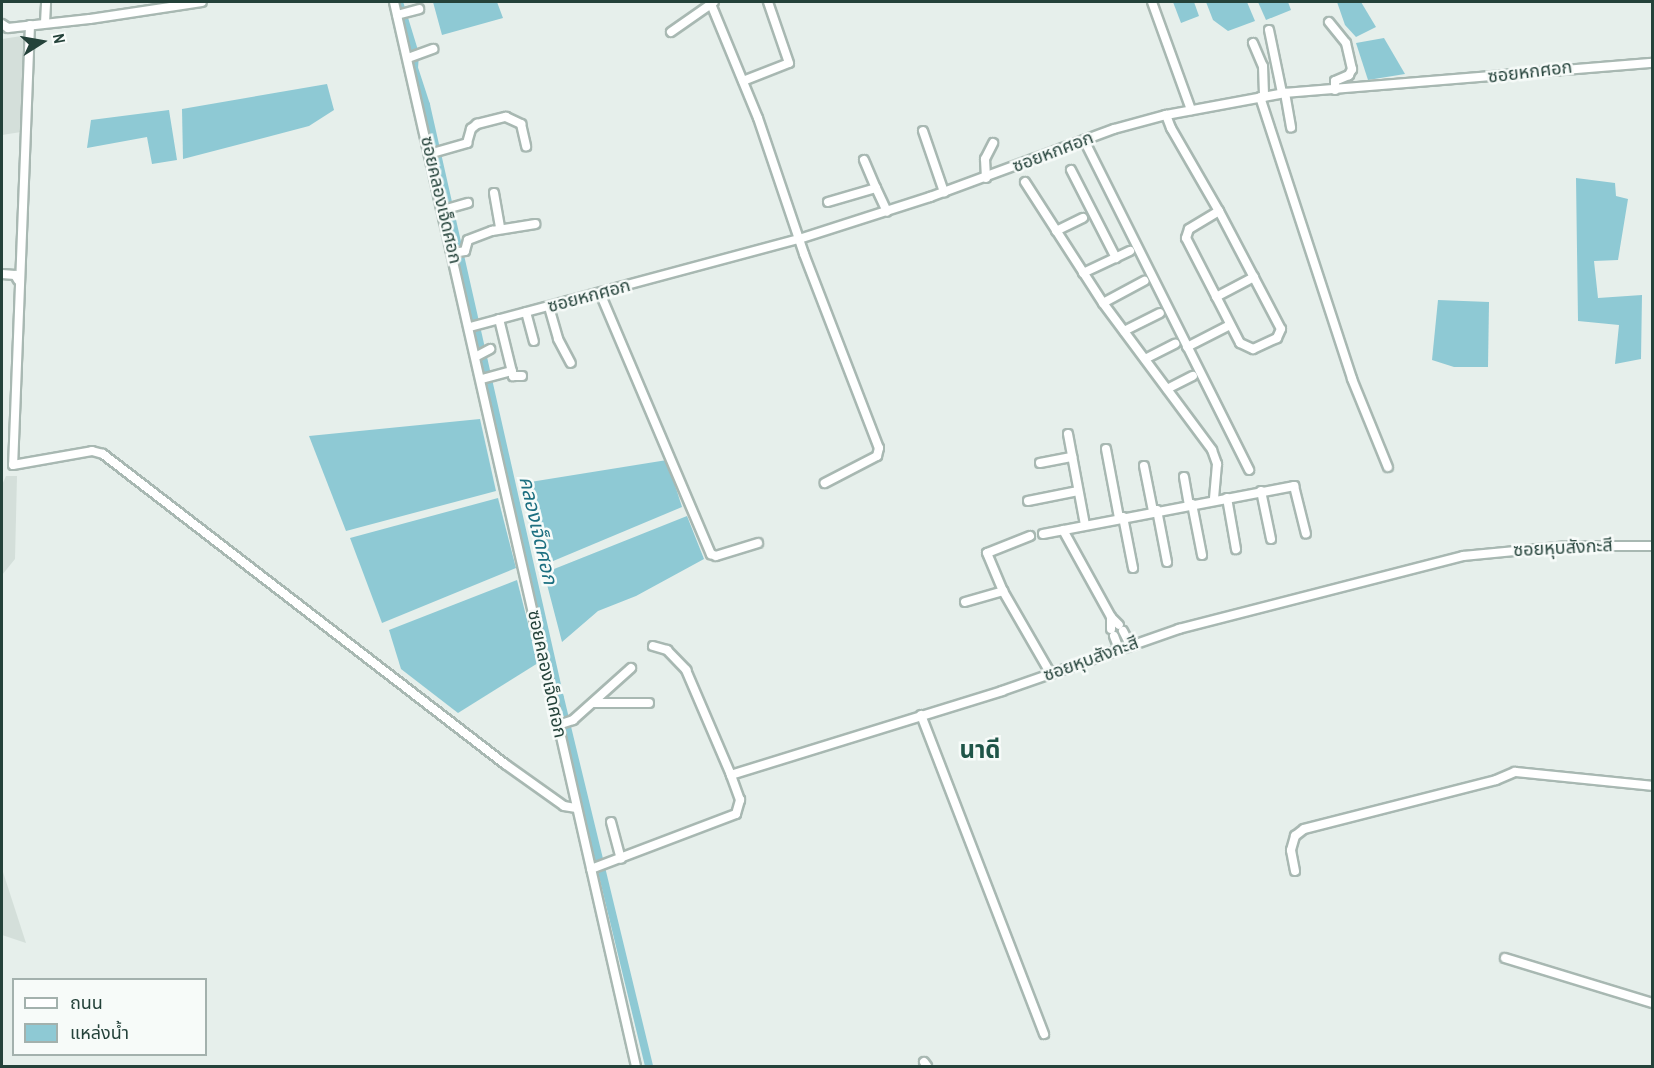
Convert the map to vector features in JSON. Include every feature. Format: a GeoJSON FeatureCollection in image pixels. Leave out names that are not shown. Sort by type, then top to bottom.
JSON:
{"type":"FeatureCollection","features":[{"type":"Feature","properties":{"kind":"street"},"geometry":{"type":"LineString","coordinates":[[45,23],[46,2]]}},
{"type":"Feature","properties":{"kind":"street"},"geometry":{"type":"LineString","coordinates":[[2,24],[8,28],[202,2]]}},
{"type":"Feature","properties":{"kind":"street","name":"ซอยคลองเจ็ดศอก"},"geometry":{"type":"LineString","coordinates":[[394,2],[402,14],[409,57],[443,210],[457,252],[470,327],[483,353],[563,724],[575,808],[597,867],[636,1066]]}},
{"type":"Feature","properties":{"kind":"street"},"geometry":{"type":"LineString","coordinates":[[743,81],[790,61],[768,2]]}},
{"type":"Feature","properties":{"kind":"street"},"geometry":{"type":"LineString","coordinates":[[1152,2],[1191,110]]}},
{"type":"Feature","properties":{"kind":"street"},"geometry":{"type":"LineString","coordinates":[[671,32],[713,3],[879,452],[825,483]]}},
{"type":"Feature","properties":{"kind":"street"},"geometry":{"type":"LineString","coordinates":[[402,14],[419,9]]}},
{"type":"Feature","properties":{"kind":"street"},"geometry":{"type":"LineString","coordinates":[[1329,22],[1346,43],[1352,69],[1335,81],[1335,90]]}},
{"type":"Feature","properties":{"kind":"street"},"geometry":{"type":"LineString","coordinates":[[30,25],[18,280],[13,465],[92,451],[104,454],[505,764],[564,806],[575,808]]}},
{"type":"Feature","properties":{"kind":"street"},"geometry":{"type":"LineString","coordinates":[[1269,30],[1291,127]]}},
{"type":"Feature","properties":{"kind":"street"},"geometry":{"type":"LineString","coordinates":[[1253,43],[1263,66],[1261,101],[1352,379],[1388,467]]}},
{"type":"Feature","properties":{"kind":"street"},"geometry":{"type":"LineString","coordinates":[[409,57],[433,49]]}},
{"type":"Feature","properties":{"kind":"street","name":"ซอยหกศอก"},"geometry":{"type":"LineString","coordinates":[[470,327],[501,325],[550,313],[600,293],[801,246],[887,212],[986,177],[1168,121],[1191,110],[1261,101],[1284,95],[1653,63]]}},
{"type":"Feature","properties":{"kind":"street"},"geometry":{"type":"LineString","coordinates":[[432,154],[467,143],[471,129],[477,123],[506,117],[521,124],[526,146]]}},
{"type":"Feature","properties":{"kind":"street"},"geometry":{"type":"LineString","coordinates":[[1168,121],[1219,212],[1254,277],[1280,333],[1260,347],[1249,349],[1240,343],[1186,234],[1219,212]]}},
{"type":"Feature","properties":{"kind":"street"},"geometry":{"type":"LineString","coordinates":[[923,131],[944,192]]}},
{"type":"Feature","properties":{"kind":"street"},"geometry":{"type":"LineString","coordinates":[[986,177],[985,159],[993,143]]}},
{"type":"Feature","properties":{"kind":"street"},"geometry":{"type":"LineString","coordinates":[[1087,146],[1250,470]]}},
{"type":"Feature","properties":{"kind":"street"},"geometry":{"type":"LineString","coordinates":[[864,160],[887,212]]}},
{"type":"Feature","properties":{"kind":"street"},"geometry":{"type":"LineString","coordinates":[[1071,170],[1116,258]]}},
{"type":"Feature","properties":{"kind":"street"},"geometry":{"type":"LineString","coordinates":[[1025,182],[1103,303],[1215,458],[1215,500]]}},
{"type":"Feature","properties":{"kind":"street"},"geometry":{"type":"LineString","coordinates":[[828,202],[876,188]]}},
{"type":"Feature","properties":{"kind":"street"},"geometry":{"type":"LineString","coordinates":[[494,193],[500,228]]}},
{"type":"Feature","properties":{"kind":"street"},"geometry":{"type":"LineString","coordinates":[[443,210],[468,203]]}},
{"type":"Feature","properties":{"kind":"street"},"geometry":{"type":"LineString","coordinates":[[1056,231],[1083,218]]}},
{"type":"Feature","properties":{"kind":"street"},"geometry":{"type":"LineString","coordinates":[[457,252],[468,240],[500,228],[534,224]]}},
{"type":"Feature","properties":{"kind":"street"},"geometry":{"type":"LineString","coordinates":[[1083,273],[1130,251]]}},
{"type":"Feature","properties":{"kind":"street"},"geometry":{"type":"LineString","coordinates":[[2,274],[15,275],[18,280]]}},
{"type":"Feature","properties":{"kind":"street"},"geometry":{"type":"LineString","coordinates":[[1216,297],[1254,277]]}},
{"type":"Feature","properties":{"kind":"street"},"geometry":{"type":"LineString","coordinates":[[1103,303],[1144,281]]}},
{"type":"Feature","properties":{"kind":"street"},"geometry":{"type":"LineString","coordinates":[[600,293],[711,554],[716,556],[758,543]]}},
{"type":"Feature","properties":{"kind":"street"},"geometry":{"type":"LineString","coordinates":[[550,313],[571,363]]}},
{"type":"Feature","properties":{"kind":"street"},"geometry":{"type":"LineString","coordinates":[[1124,331],[1160,313]]}},
{"type":"Feature","properties":{"kind":"street"},"geometry":{"type":"LineString","coordinates":[[527,318],[534,341]]}},
{"type":"Feature","properties":{"kind":"street"},"geometry":{"type":"LineString","coordinates":[[501,325],[512,371],[516,378],[522,376]]}},
{"type":"Feature","properties":{"kind":"street"},"geometry":{"type":"LineString","coordinates":[[1187,347],[1230,325]]}},
{"type":"Feature","properties":{"kind":"street"},"geometry":{"type":"LineString","coordinates":[[1145,359],[1176,344]]}},
{"type":"Feature","properties":{"kind":"street"},"geometry":{"type":"LineString","coordinates":[[487,377],[512,371]]}},
{"type":"Feature","properties":{"kind":"street"},"geometry":{"type":"LineString","coordinates":[[1167,389],[1193,376]]}},
{"type":"Feature","properties":{"kind":"street"},"geometry":{"type":"LineString","coordinates":[[1068,434],[1084,525]]}},
{"type":"Feature","properties":{"kind":"street"},"geometry":{"type":"LineString","coordinates":[[1106,449],[1133,568]]}},
{"type":"Feature","properties":{"kind":"street"},"geometry":{"type":"LineString","coordinates":[[1040,463],[1072,457]]}},
{"type":"Feature","properties":{"kind":"street"},"geometry":{"type":"LineString","coordinates":[[1144,466],[1167,562]]}},
{"type":"Feature","properties":{"kind":"street"},"geometry":{"type":"LineString","coordinates":[[1184,477],[1202,555]]}},
{"type":"Feature","properties":{"kind":"street"},"geometry":{"type":"LineString","coordinates":[[1043,534],[1191,504],[1296,486],[1306,534]]}},
{"type":"Feature","properties":{"kind":"street"},"geometry":{"type":"LineString","coordinates":[[1028,501],[1078,491]]}},
{"type":"Feature","properties":{"kind":"street"},"geometry":{"type":"LineString","coordinates":[[1261,491],[1271,539]]}},
{"type":"Feature","properties":{"kind":"street"},"geometry":{"type":"LineString","coordinates":[[1227,498],[1236,549]]}},
{"type":"Feature","properties":{"kind":"street"},"geometry":{"type":"LineString","coordinates":[[1063,530],[1111,616],[1130,645]]}},
{"type":"Feature","properties":{"kind":"street"},"geometry":{"type":"LineString","coordinates":[[1030,536],[987,554],[1003,591],[1052,674]]}},
{"type":"Feature","properties":{"kind":"street","name":"ซอยหุบสังกะสี"},"geometry":{"type":"LineString","coordinates":[[731,775],[923,720],[1130,645],[1201,623],[1463,556],[1566,546],[1653,546]]}},
{"type":"Feature","properties":{"kind":"street"},"geometry":{"type":"LineString","coordinates":[[965,602],[1003,591]]}},
{"type":"Feature","properties":{"kind":"street"},"geometry":{"type":"LineString","coordinates":[[1111,616],[1112,632],[1119,649]]}},
{"type":"Feature","properties":{"kind":"street"},"geometry":{"type":"LineString","coordinates":[[597,867],[736,814],[740,800],[686,670],[667,650],[653,646]]}},
{"type":"Feature","properties":{"kind":"street"},"geometry":{"type":"LineString","coordinates":[[563,724],[592,703],[631,668]]}},
{"type":"Feature","properties":{"kind":"street"},"geometry":{"type":"LineString","coordinates":[[592,703],[649,703]]}},
{"type":"Feature","properties":{"kind":"street"},"geometry":{"type":"LineString","coordinates":[[923,720],[1044,1034]]}},
{"type":"Feature","properties":{"kind":"street"},"geometry":{"type":"LineString","coordinates":[[1295,871],[1291,850],[1295,836],[1304,829],[1496,780],[1515,772],[1653,786]]}},
{"type":"Feature","properties":{"kind":"street"},"geometry":{"type":"LineString","coordinates":[[611,822],[621,859]]}},
{"type":"Feature","properties":{"kind":"street"},"geometry":{"type":"LineString","coordinates":[[1505,958],[1653,1003]]}},
{"type":"Feature","properties":{"kind":"shaded area"},"geometry":{"type":"Polygon","coordinates":[[[28,35],[21,132],[2,135],[2,39],[28,35]]]}},
{"type":"Feature","properties":{"kind":"shaded area"},"geometry":{"type":"Polygon","coordinates":[[[6,476],[17,476],[15,559],[2,575],[2,485],[6,476]]]}},
{"type":"Feature","properties":{"kind":"shaded area"},"geometry":{"type":"Polygon","coordinates":[[[2,869],[26,943],[2,935],[2,869]]]}},
{"type":"Feature","properties":{"kind":"water"},"geometry":{"type":"Polygon","coordinates":[[[433,2],[497,2],[503,18],[442,35],[433,2]]]}},
{"type":"Feature","properties":{"kind":"water"},"geometry":{"type":"Polygon","coordinates":[[[1173,2],[1194,2],[1199,16],[1181,23],[1173,2]]]}},
{"type":"Feature","properties":{"kind":"water"},"geometry":{"type":"Polygon","coordinates":[[[1206,2],[1247,2],[1255,21],[1228,31],[1213,20],[1206,2]]]}},
{"type":"Feature","properties":{"kind":"water"},"geometry":{"type":"Polygon","coordinates":[[[1258,2],[1288,2],[1291,10],[1266,20],[1258,2]]]}},
{"type":"Feature","properties":{"kind":"water"},"geometry":{"type":"Polygon","coordinates":[[[1337,2],[1361,2],[1376,27],[1356,37],[1345,25],[1337,2]]]}},
{"type":"Feature","properties":{"kind":"water"},"geometry":{"type":"Polygon","coordinates":[[[1384,38],[1405,74],[1368,80],[1356,43],[1384,38]]]}},
{"type":"Feature","properties":{"kind":"water"},"geometry":{"type":"Polygon","coordinates":[[[327,84],[334,110],[309,126],[183,159],[182,109],[327,84]]]}},
{"type":"Feature","properties":{"kind":"water"},"geometry":{"type":"Polygon","coordinates":[[[169,110],[177,160],[152,164],[147,137],[87,148],[91,120],[169,110]]]}},
{"type":"Feature","properties":{"kind":"water"},"geometry":{"type":"Polygon","coordinates":[[[1576,178],[1615,183],[1616,196],[1628,199],[1618,260],[1594,261],[1598,298],[1642,295],[1641,359],[1615,364],[1619,325],[1578,321],[1576,178]]]}},
{"type":"Feature","properties":{"kind":"water"},"geometry":{"type":"Polygon","coordinates":[[[1438,300],[1489,302],[1488,367],[1454,367],[1432,360],[1438,300]]]}},
{"type":"Feature","properties":{"kind":"water"},"geometry":{"type":"Polygon","coordinates":[[[480,419],[496,491],[346,531],[309,436],[480,419]]]}},
{"type":"Feature","properties":{"kind":"water"},"geometry":{"type":"Polygon","coordinates":[[[667,460],[682,507],[546,564],[524,483],[667,460]]]}},
{"type":"Feature","properties":{"kind":"water"},"geometry":{"type":"Polygon","coordinates":[[[498,498],[516,568],[382,623],[350,538],[498,498]]]}},
{"type":"Feature","properties":{"kind":"water"},"geometry":{"type":"Polygon","coordinates":[[[687,516],[704,559],[636,596],[598,611],[562,642],[544,573],[687,516]]]}},
{"type":"Feature","properties":{"kind":"water"},"geometry":{"type":"Polygon","coordinates":[[[517,580],[538,663],[458,713],[401,669],[389,630],[517,580]]]}},
{"type":"Feature","properties":{"kind":"waterway","name":"คลองเจ็ดศอก"},"geometry":{"type":"LineString","coordinates":[[399,2],[415,54],[414,68],[426,105],[560,698],[649,1066]]}},
{"type":"Feature","properties":{"kind":"district","name":"นาดี"},"geometry":{"type":"Point","coordinates":[980,750]}}]}
